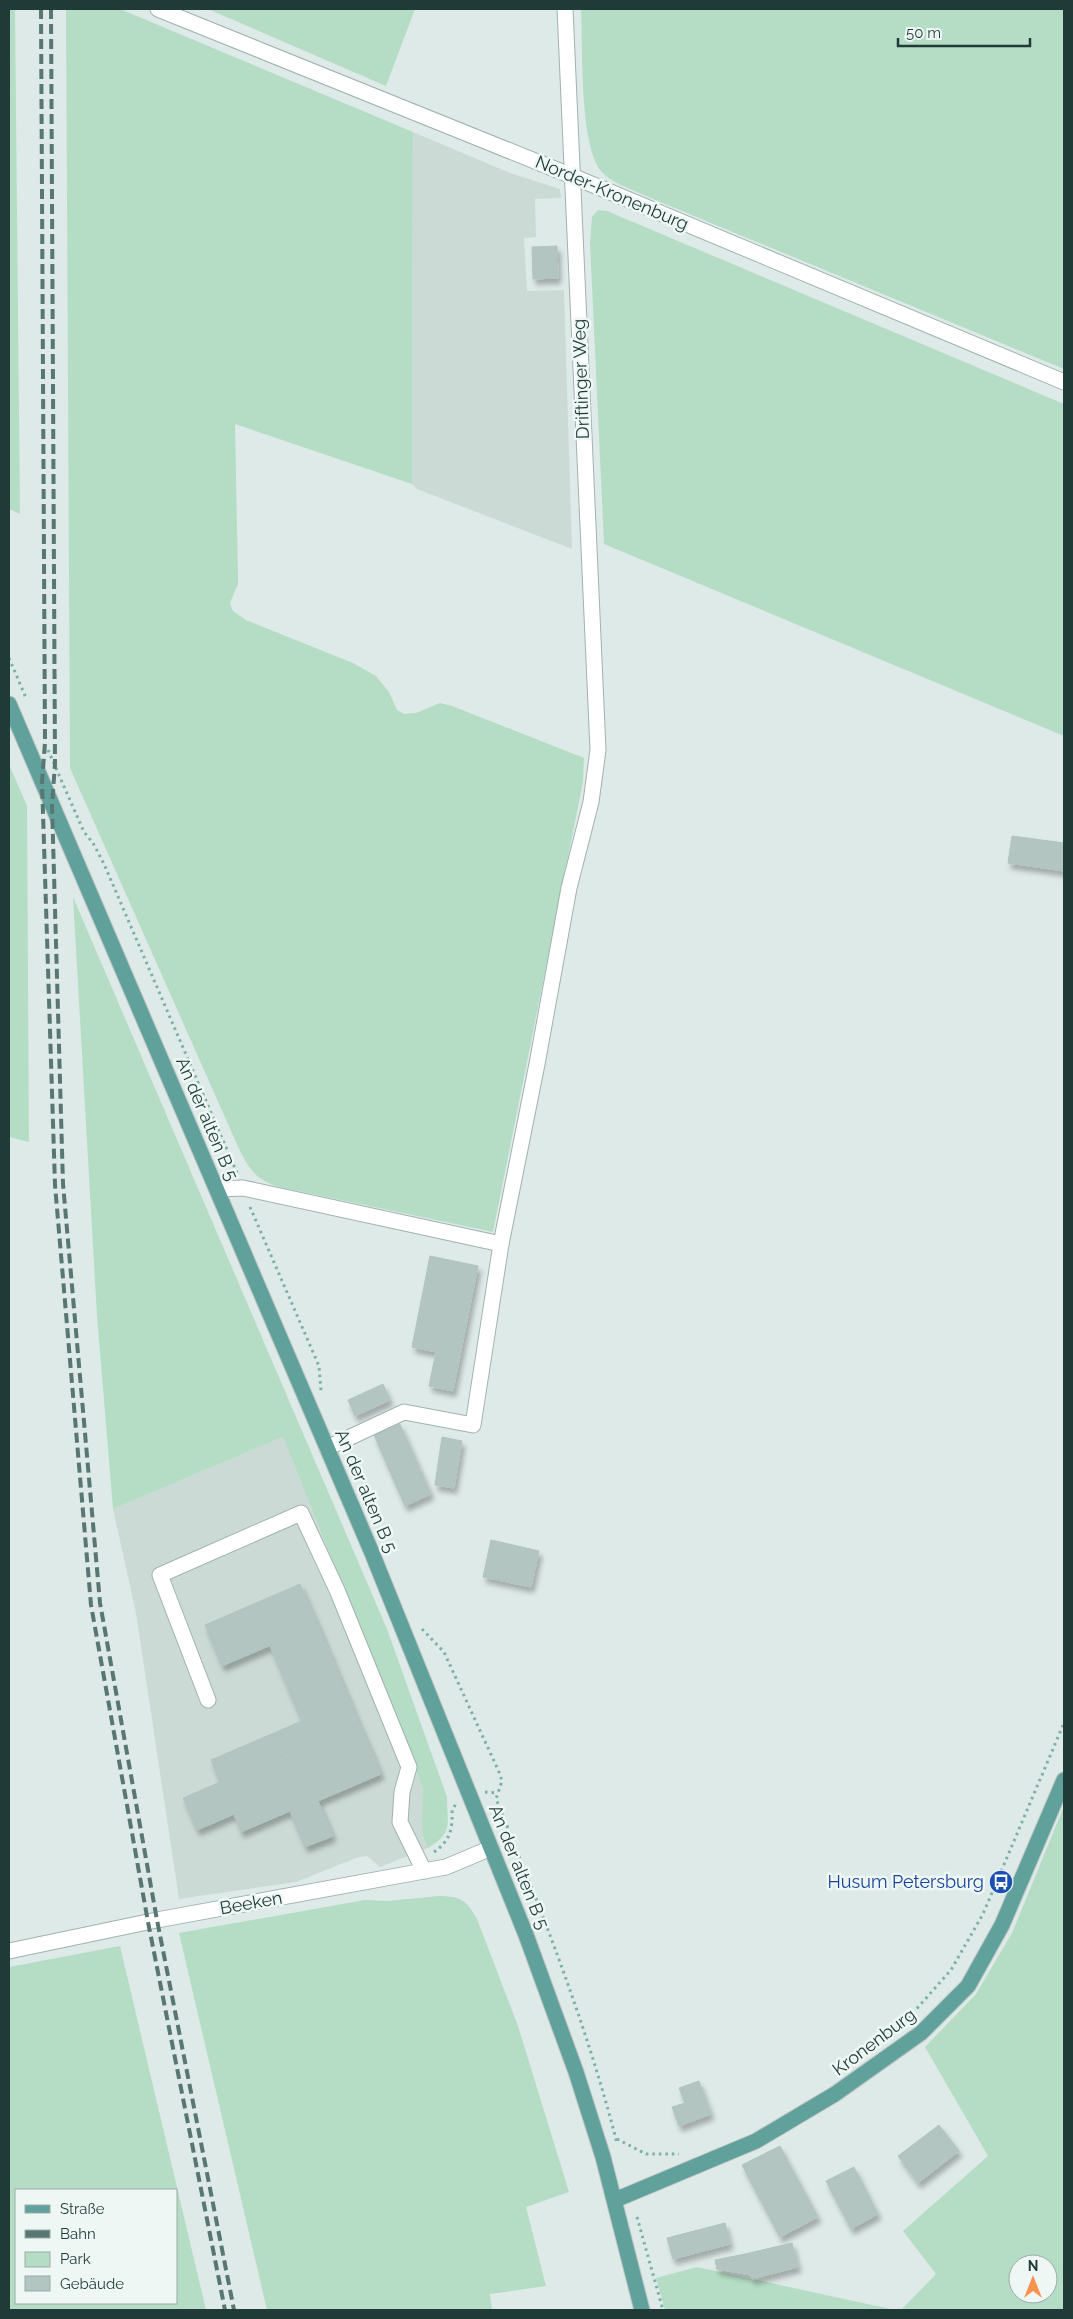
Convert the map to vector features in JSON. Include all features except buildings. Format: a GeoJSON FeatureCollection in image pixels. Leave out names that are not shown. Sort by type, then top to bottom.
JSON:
{"type":"FeatureCollection","features":[{"type":"Feature","properties":{"kind":"main road","name":"An der alten B 5"},"geometry":{"type":"LineString","coordinates":[[9,704],[402,1625],[491,1848],[576,2072],[615,2200],[642,2310]]}},
{"type":"Feature","properties":{"kind":"main road","name":"Kronenburg"},"geometry":{"type":"LineString","coordinates":[[615,2200],[756,2141],[835,2094],[921,2033],[968,1986],[1002,1925],[1064,1780]]}},
{"type":"Feature","properties":{"kind":"street","name":"Norder-Kronenburg"},"geometry":{"type":"LineString","coordinates":[[158,9],[572,176],[1064,382]]}},
{"type":"Feature","properties":{"kind":"street","name":"Driftinger Weg"},"geometry":{"type":"LineString","coordinates":[[327,1448],[404,1412],[473,1425],[501,1244],[569,888],[591,802],[598,750],[565,9]]}},
{"type":"Feature","properties":{"kind":"street"},"geometry":{"type":"LineString","coordinates":[[217,1189],[243,1188],[501,1244]]}},
{"type":"Feature","properties":{"kind":"street"},"geometry":{"type":"LineString","coordinates":[[208,1700],[160,1575],[301,1513],[337,1590],[409,1767],[402,1792],[400,1822],[424,1871]]}},
{"type":"Feature","properties":{"kind":"street","name":"Beeken"},"geometry":{"type":"LineString","coordinates":[[9,1951],[157,1920],[424,1871],[446,1866],[491,1848]]}},
{"type":"Feature","properties":{"kind":"path"},"geometry":{"type":"LineString","coordinates":[[903,2024],[951,1970],[983,1914],[1064,1723]]}},
{"type":"Feature","properties":{"kind":"path"},"geometry":{"type":"LineString","coordinates":[[424,1871],[431,1854],[440,1848],[449,1836],[453,1822],[452,1810],[455,1805],[484,1792],[496,1792]]}},
{"type":"Feature","properties":{"kind":"path"},"geometry":{"type":"LineString","coordinates":[[616,2138],[646,2154],[680,2154]]}},
{"type":"Feature","properties":{"kind":"shaded area"},"geometry":{"type":"Polygon","coordinates":[[[413,132],[510,173],[560,189],[561,198],[535,199],[536,237],[524,238],[527,291],[564,290],[572,549],[417,489],[412,484],[413,132]]]}},
{"type":"Feature","properties":{"kind":"shaded area"},"geometry":{"type":"Polygon","coordinates":[[[283,1437],[423,1789],[424,1840],[428,1848],[380,1867],[367,1856],[356,1858],[296,1882],[179,1899],[136,1613],[113,1509],[283,1437]]]}},
{"type":"Feature","properties":{"kind":"green space"},"geometry":{"type":"Polygon","coordinates":[[[9,9],[15,9],[20,514],[9,509],[9,9]]]}},
{"type":"Feature","properties":{"kind":"green space"},"geometry":{"type":"Polygon","coordinates":[[[66,9],[120,9],[413,132],[412,484],[235,424],[238,584],[230,603],[233,611],[246,620],[353,663],[376,676],[389,692],[397,710],[404,714],[416,713],[440,703],[584,758],[583,782],[493,1232],[279,1187],[264,1181],[254,1173],[239,1149],[70,768],[66,9]]]}},
{"type":"Feature","properties":{"kind":"green space"},"geometry":{"type":"Polygon","coordinates":[[[208,9],[415,9],[386,86],[208,9]]]}},
{"type":"Feature","properties":{"kind":"green space"},"geometry":{"type":"Polygon","coordinates":[[[581,9],[1064,9],[1064,369],[641,194],[609,178],[601,171],[594,158],[589,139],[582,70],[581,9]]]}},
{"type":"Feature","properties":{"kind":"green space"},"geometry":{"type":"Polygon","coordinates":[[[598,210],[607,211],[1064,404],[1064,736],[604,544],[590,243],[592,217],[598,210]]]}},
{"type":"Feature","properties":{"kind":"green space"},"geometry":{"type":"Polygon","coordinates":[[[9,764],[27,806],[29,1142],[9,1137],[9,764]]]}},
{"type":"Feature","properties":{"kind":"green space"},"geometry":{"type":"Polygon","coordinates":[[[73,897],[387,1629],[447,1797],[447,1827],[442,1837],[428,1848],[422,1827],[423,1789],[283,1437],[113,1509],[97,1316],[73,897]]]}},
{"type":"Feature","properties":{"kind":"green space"},"geometry":{"type":"Polygon","coordinates":[[[1064,1806],[1064,2310],[901,2310],[936,2274],[903,2231],[988,2156],[925,2047],[976,1994],[1012,1933],[1064,1806]]]}},
{"type":"Feature","properties":{"kind":"green space"},"geometry":{"type":"Polygon","coordinates":[[[439,1896],[462,1900],[470,1907],[477,1919],[518,2026],[569,2192],[526,2207],[546,2286],[490,2294],[492,2310],[267,2310],[179,1933],[365,1900],[388,1901],[439,1896]]]}},
{"type":"Feature","properties":{"kind":"green space"},"geometry":{"type":"Polygon","coordinates":[[[120,1946],[177,2189],[15,2189],[15,2304],[178,2304],[178,2191],[206,2310],[9,2310],[9,1967],[120,1946]]]}},
{"type":"Feature","properties":{"kind":"green space"},"geometry":{"type":"Polygon","coordinates":[[[697,2267],[895,2310],[665,2310],[656,2278],[697,2267]]]}},
{"type":"Feature","properties":{"kind":"railway"},"geometry":{"type":"LineString","coordinates":[[41,9],[45,743],[42,782],[55,1185],[91,1605],[148,1922],[225,2310]]}},
{"type":"Feature","properties":{"kind":"railway"},"geometry":{"type":"LineString","coordinates":[[51,9],[55,764],[52,805],[63,1184],[100,1603],[157,1920],[234,2310]]}},
{"type":"Feature","properties":{"kind":"place","name":"Husum Petersburg"},"geometry":{"type":"Point","coordinates":[1001,1882]}}]}
